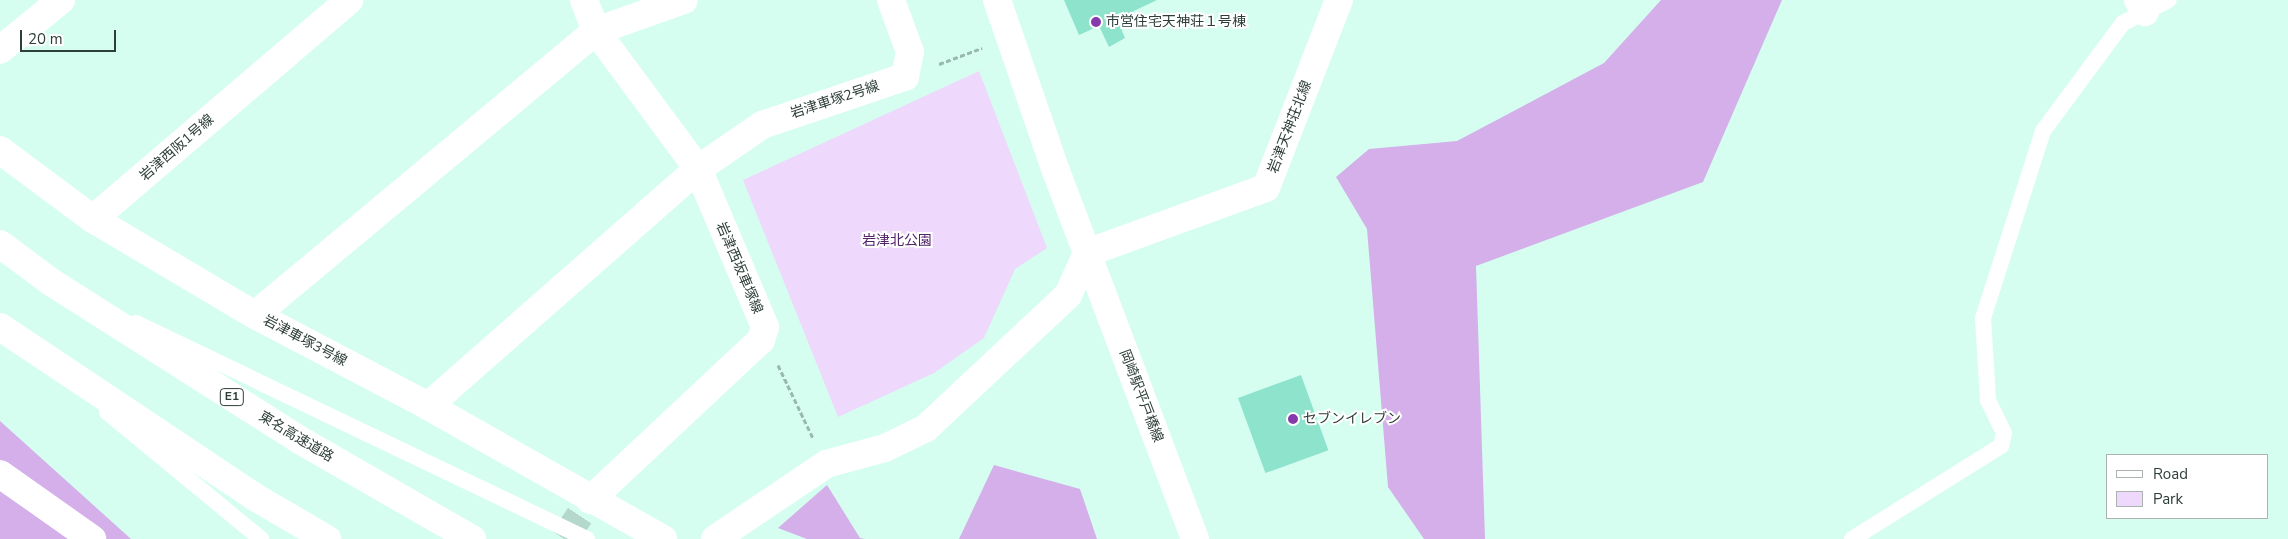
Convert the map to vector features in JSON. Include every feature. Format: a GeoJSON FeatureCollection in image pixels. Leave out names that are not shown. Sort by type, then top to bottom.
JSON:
{"type":"FeatureCollection","features":[{"type":"Feature","properties":{"kind":"main road"},"geometry":{"type":"LineString","coordinates":[[0,50],[61,0]]}},
{"type":"Feature","properties":{"kind":"main road","name":"岩津西阪1号線"},"geometry":{"type":"LineString","coordinates":[[93,220],[349,0]]}},
{"type":"Feature","properties":{"kind":"main road","name":"岩津西坂車塚線"},"geometry":{"type":"LineString","coordinates":[[584,0],[596,31],[698,169],[764,327],[761,340]]}},
{"type":"Feature","properties":{"kind":"main road"},"geometry":{"type":"LineString","coordinates":[[596,31],[684,0]]}},
{"type":"Feature","properties":{"kind":"main road"},"geometry":{"type":"LineString","coordinates":[[891,0],[910,52],[905,77]]}},
{"type":"Feature","properties":{"kind":"main road"},"geometry":{"type":"LineString","coordinates":[[997,0],[1009,37]]}},
{"type":"Feature","properties":{"kind":"main road","name":"岩津天神荘北線"},"geometry":{"type":"LineString","coordinates":[[1087,253],[1266,188],[1339,0]]}},
{"type":"Feature","properties":{"kind":"main road","name":"岩津車塚3号線"},"geometry":{"type":"LineString","coordinates":[[596,31],[255,315],[428,406],[590,500],[663,539]]}},
{"type":"Feature","properties":{"kind":"main road","name":"岡崎駅平戸橋線"},"geometry":{"type":"LineString","coordinates":[[1009,37],[1087,253],[1195,539]]}},
{"type":"Feature","properties":{"kind":"main road","name":"岩津車塚2号線"},"geometry":{"type":"LineString","coordinates":[[698,169],[762,125],[905,77]]}},
{"type":"Feature","properties":{"kind":"main road"},"geometry":{"type":"LineString","coordinates":[[0,150],[93,220],[255,315]]}},
{"type":"Feature","properties":{"kind":"main road"},"geometry":{"type":"LineString","coordinates":[[428,406],[698,169]]}},
{"type":"Feature","properties":{"kind":"main road","name":"東名高速道路"},"geometry":{"type":"LineString","coordinates":[[0,244],[51,282],[298,439],[472,539]]}},
{"type":"Feature","properties":{"kind":"main road"},"geometry":{"type":"LineString","coordinates":[[715,539],[826,464],[885,448],[926,428],[1068,295],[1087,253]]}},
{"type":"Feature","properties":{"kind":"main road"},"geometry":{"type":"LineString","coordinates":[[0,327],[38,355],[327,539]]}},
{"type":"Feature","properties":{"kind":"main road"},"geometry":{"type":"LineString","coordinates":[[590,500],[761,340]]}},
{"type":"Feature","properties":{"kind":"main road"},"geometry":{"type":"LineString","coordinates":[[0,474],[92,539]]}},
{"type":"Feature","properties":{"kind":"lane"},"geometry":{"type":"LineString","coordinates":[[1852,539],[2002,446],[2004,433],[1988,400],[1983,318],[2007,253],[2017,203],[2043,131],[2057,109],[2123,23],[2141,6],[2169,0]]}},
{"type":"Feature","properties":{"kind":"lane"},"geometry":{"type":"LineString","coordinates":[[51,282],[587,539]]}},
{"type":"Feature","properties":{"kind":"lane"},"geometry":{"type":"LineString","coordinates":[[38,355],[261,539]]}},
{"type":"Feature","properties":{"kind":"path"},"geometry":{"type":"LineString","coordinates":[[905,77],[1009,37]]}},
{"type":"Feature","properties":{"kind":"path"},"geometry":{"type":"LineString","coordinates":[[761,340],[774,357],[826,464]]}},
{"type":"Feature","properties":{"kind":"green space","name":"岩津北公園"},"geometry":{"type":"Polygon","coordinates":[[[979,71],[1047,248],[1015,269],[984,338],[934,373],[838,417],[743,180],[979,71]]]}},
{"type":"Feature","properties":{"kind":"shaded area"},"geometry":{"type":"Polygon","coordinates":[[[1661,0],[1782,0],[1703,182],[1476,266],[1485,539],[1424,539],[1388,487],[1367,229],[1336,177],[1369,149],[1457,141],[1604,63],[1661,0]]]}},
{"type":"Feature","properties":{"kind":"shaded area"},"geometry":{"type":"Polygon","coordinates":[[[0,421],[131,539],[0,539],[0,421]]]}},
{"type":"Feature","properties":{"kind":"shaded area"},"geometry":{"type":"Polygon","coordinates":[[[994,465],[1080,489],[1097,539],[959,539],[994,465]]]}},
{"type":"Feature","properties":{"kind":"shaded area"},"geometry":{"type":"Polygon","coordinates":[[[827,485],[860,538],[865,539],[807,539],[778,528],[827,485]]]}},
{"type":"Feature","properties":{"kind":"building","name":"市営住宅天神荘１号棟"},"geometry":{"type":"Polygon","coordinates":[[[1064,0],[1157,0],[1117,19],[1125,38],[1109,47],[1099,26],[1079,35],[1064,0]]]}},
{"type":"Feature","properties":{"kind":"building"},"geometry":{"type":"Polygon","coordinates":[[[1301,375],[1328,450],[1265,473],[1238,398],[1301,375]]]}},
{"type":"Feature","properties":{"kind":"tunnel"},"geometry":{"type":"LineString","coordinates":[[564,539],[590,500]]}},
{"type":"Feature","properties":{"kind":"place","name":"市営住宅天神荘１号棟"},"geometry":{"type":"Point","coordinates":[1096,22]}},
{"type":"Feature","properties":{"kind":"place","name":"セブンイレブン"},"geometry":{"type":"Point","coordinates":[1293,419]}}]}
